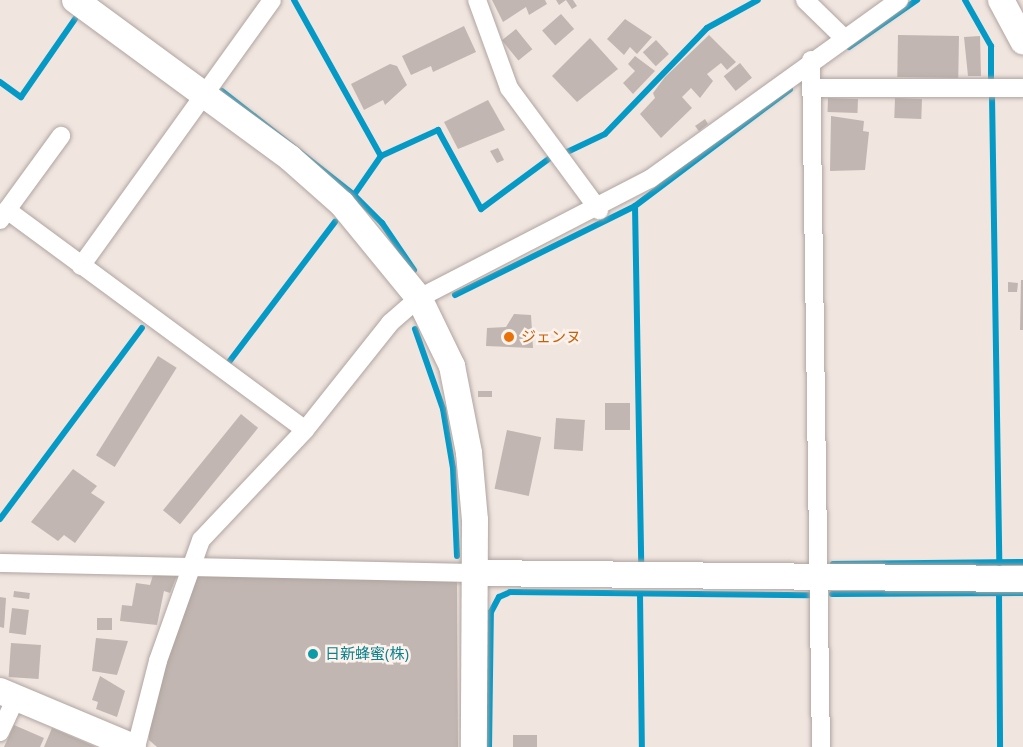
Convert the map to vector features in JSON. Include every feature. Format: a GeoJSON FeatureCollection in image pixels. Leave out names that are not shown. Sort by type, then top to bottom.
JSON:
{"type":"FeatureCollection","features":[{"type":"Feature","properties":{"kind":"street"},"geometry":{"type":"LineString","coordinates":[[75,0],[291,158],[342,204],[420,298],[452,366],[464,409],[476,573],[474,747]]}},
{"type":"Feature","properties":{"kind":"street"},"geometry":{"type":"LineString","coordinates":[[81,266],[206,97],[272,0]]}},
{"type":"Feature","properties":{"kind":"street"},"geometry":{"type":"LineString","coordinates":[[477,0],[509,88],[599,210]]}},
{"type":"Feature","properties":{"kind":"street"},"geometry":{"type":"LineString","coordinates":[[805,0],[844,38]]}},
{"type":"Feature","properties":{"kind":"street"},"geometry":{"type":"LineString","coordinates":[[0,732],[8,693],[135,747],[189,564],[201,540],[305,430],[390,323],[420,298],[599,210],[899,0]]}},
{"type":"Feature","properties":{"kind":"street"},"geometry":{"type":"LineString","coordinates":[[1001,0],[1023,41]]}},
{"type":"Feature","properties":{"kind":"street"},"geometry":{"type":"LineString","coordinates":[[811,60],[821,747]]}},
{"type":"Feature","properties":{"kind":"street"},"geometry":{"type":"LineString","coordinates":[[813,88],[1023,88]]}},
{"type":"Feature","properties":{"kind":"street"},"geometry":{"type":"LineString","coordinates":[[61,136],[4,215],[81,266],[305,430]]}},
{"type":"Feature","properties":{"kind":"street"},"geometry":{"type":"LineString","coordinates":[[0,563],[189,564],[476,573],[819,579],[1023,579]]}},
{"type":"Feature","properties":{"kind":"building"},"geometry":{"type":"Polygon","coordinates":[[[492,0],[545,0],[547,4],[529,15],[526,7],[503,22],[492,0]]]}},
{"type":"Feature","properties":{"kind":"building"},"geometry":{"type":"Polygon","coordinates":[[[556,0],[566,0],[559,5],[556,0]]]}},
{"type":"Feature","properties":{"kind":"building"},"geometry":{"type":"Polygon","coordinates":[[[566,0],[573,0],[577,6],[572,9],[566,0]]]}},
{"type":"Feature","properties":{"kind":"building"},"geometry":{"type":"Polygon","coordinates":[[[561,14],[574,29],[555,45],[542,30],[561,14]]]}},
{"type":"Feature","properties":{"kind":"building"},"geometry":{"type":"Polygon","coordinates":[[[625,19],[652,37],[637,54],[630,47],[624,55],[607,39],[625,19]]]}},
{"type":"Feature","properties":{"kind":"building"},"geometry":{"type":"Polygon","coordinates":[[[464,26],[476,52],[433,72],[431,66],[411,75],[402,56],[464,26]]]}},
{"type":"Feature","properties":{"kind":"building"},"geometry":{"type":"Polygon","coordinates":[[[516,29],[532,49],[518,61],[502,40],[516,29]]]}},
{"type":"Feature","properties":{"kind":"building"},"geometry":{"type":"Polygon","coordinates":[[[709,35],[736,62],[727,70],[721,63],[707,74],[713,81],[700,98],[691,88],[682,97],[692,108],[661,138],[640,114],[655,98],[653,93],[665,77],[709,35]]]}},
{"type":"Feature","properties":{"kind":"building"},"geometry":{"type":"Polygon","coordinates":[[[898,35],[959,36],[958,78],[897,77],[898,35]]]}},
{"type":"Feature","properties":{"kind":"building"},"geometry":{"type":"Polygon","coordinates":[[[980,36],[981,76],[968,76],[964,37],[980,36]]]}},
{"type":"Feature","properties":{"kind":"building"},"geometry":{"type":"Polygon","coordinates":[[[590,38],[618,69],[577,102],[552,76],[590,38]]]}},
{"type":"Feature","properties":{"kind":"building"},"geometry":{"type":"Polygon","coordinates":[[[656,40],[669,54],[656,66],[643,52],[656,40]]]}},
{"type":"Feature","properties":{"kind":"building"},"geometry":{"type":"Polygon","coordinates":[[[635,56],[655,71],[633,94],[623,83],[635,71],[628,64],[635,56]]]}},
{"type":"Feature","properties":{"kind":"building"},"geometry":{"type":"Polygon","coordinates":[[[740,63],[752,78],[736,91],[724,76],[740,63]]]}},
{"type":"Feature","properties":{"kind":"building"},"geometry":{"type":"Polygon","coordinates":[[[390,64],[397,66],[407,85],[385,105],[383,100],[364,110],[351,84],[390,64]]]}},
{"type":"Feature","properties":{"kind":"building"},"geometry":{"type":"Polygon","coordinates":[[[828,98],[858,99],[857,113],[828,112],[828,98]]]}},
{"type":"Feature","properties":{"kind":"building"},"geometry":{"type":"Polygon","coordinates":[[[895,98],[922,99],[921,119],[894,118],[895,98]]]}},
{"type":"Feature","properties":{"kind":"building"},"geometry":{"type":"Polygon","coordinates":[[[488,100],[505,130],[458,149],[444,122],[488,100]]]}},
{"type":"Feature","properties":{"kind":"building"},"geometry":{"type":"Polygon","coordinates":[[[831,116],[864,121],[863,131],[869,132],[865,170],[830,171],[831,116]]]}},
{"type":"Feature","properties":{"kind":"building"},"geometry":{"type":"Polygon","coordinates":[[[705,119],[708,124],[699,131],[695,126],[705,119]]]}},
{"type":"Feature","properties":{"kind":"building"},"geometry":{"type":"Polygon","coordinates":[[[498,148],[504,160],[497,163],[490,151],[498,148]]]}},
{"type":"Feature","properties":{"kind":"building"},"geometry":{"type":"Polygon","coordinates":[[[1021,280],[1023,280],[1023,330],[1020,330],[1021,280]]]}},
{"type":"Feature","properties":{"kind":"building"},"geometry":{"type":"Polygon","coordinates":[[[1008,282],[1018,283],[1017,292],[1008,292],[1008,282]]]}},
{"type":"Feature","properties":{"kind":"building","name":"ジェンヌ"},"geometry":{"type":"Polygon","coordinates":[[[514,314],[531,315],[533,348],[486,346],[487,328],[506,327],[514,314]]]}},
{"type":"Feature","properties":{"kind":"building"},"geometry":{"type":"Polygon","coordinates":[[[158,356],[177,368],[115,467],[96,455],[158,356]]]}},
{"type":"Feature","properties":{"kind":"building"},"geometry":{"type":"Polygon","coordinates":[[[478,391],[492,391],[492,397],[478,397],[478,391]]]}},
{"type":"Feature","properties":{"kind":"building"},"geometry":{"type":"Polygon","coordinates":[[[605,403],[630,403],[630,430],[605,430],[605,403]]]}},
{"type":"Feature","properties":{"kind":"building"},"geometry":{"type":"Polygon","coordinates":[[[241,414],[258,428],[180,524],[163,510],[241,414]]]}},
{"type":"Feature","properties":{"kind":"building"},"geometry":{"type":"Polygon","coordinates":[[[556,418],[585,420],[583,451],[554,449],[556,418]]]}},
{"type":"Feature","properties":{"kind":"building"},"geometry":{"type":"Polygon","coordinates":[[[507,430],[541,437],[529,496],[495,489],[507,430]]]}},
{"type":"Feature","properties":{"kind":"building"},"geometry":{"type":"Polygon","coordinates":[[[73,469],[97,486],[91,493],[105,502],[75,543],[64,535],[58,541],[31,522],[73,469]]]}},
{"type":"Feature","properties":{"kind":"building","name":"日新蜂蜜(株)"},"geometry":{"type":"Polygon","coordinates":[[[199,573],[457,577],[458,747],[157,747],[149,740],[148,726],[189,581],[199,573]]]}},
{"type":"Feature","properties":{"kind":"building"},"geometry":{"type":"Polygon","coordinates":[[[153,575],[177,575],[170,593],[164,591],[157,625],[120,621],[122,605],[132,606],[136,583],[150,585],[153,575]]]}},
{"type":"Feature","properties":{"kind":"building"},"geometry":{"type":"Polygon","coordinates":[[[14,591],[30,593],[29,599],[13,597],[14,591]]]}},
{"type":"Feature","properties":{"kind":"building"},"geometry":{"type":"Polygon","coordinates":[[[0,597],[6,598],[4,628],[0,627],[0,597]]]}},
{"type":"Feature","properties":{"kind":"building"},"geometry":{"type":"Polygon","coordinates":[[[12,608],[29,610],[26,635],[9,633],[12,608]]]}},
{"type":"Feature","properties":{"kind":"building"},"geometry":{"type":"Polygon","coordinates":[[[97,618],[112,618],[112,630],[97,630],[97,618]]]}},
{"type":"Feature","properties":{"kind":"building"},"geometry":{"type":"Polygon","coordinates":[[[96,638],[128,641],[117,675],[92,671],[96,638]]]}},
{"type":"Feature","properties":{"kind":"building"},"geometry":{"type":"Polygon","coordinates":[[[11,643],[41,645],[39,679],[9,677],[11,643]]]}},
{"type":"Feature","properties":{"kind":"building"},"geometry":{"type":"Polygon","coordinates":[[[100,676],[125,691],[117,717],[96,709],[98,702],[92,700],[100,676]]]}},
{"type":"Feature","properties":{"kind":"building"},"geometry":{"type":"Polygon","coordinates":[[[14,725],[44,738],[40,747],[4,747],[14,725]]]}},
{"type":"Feature","properties":{"kind":"building"},"geometry":{"type":"Polygon","coordinates":[[[52,728],[96,747],[44,747],[52,728]]]}},
{"type":"Feature","properties":{"kind":"building"},"geometry":{"type":"Polygon","coordinates":[[[513,735],[537,735],[537,747],[513,747],[513,735]]]}},
{"type":"Feature","properties":{"kind":"waterway"},"geometry":{"type":"LineString","coordinates":[[294,0],[381,156],[438,130],[481,209],[550,158]]}},
{"type":"Feature","properties":{"kind":"waterway"},"geometry":{"type":"LineString","coordinates":[[565,153],[605,134],[707,28],[758,0]]}},
{"type":"Feature","properties":{"kind":"waterway"},"geometry":{"type":"LineString","coordinates":[[849,47],[917,0]]}},
{"type":"Feature","properties":{"kind":"waterway"},"geometry":{"type":"LineString","coordinates":[[965,0],[991,46],[991,78]]}},
{"type":"Feature","properties":{"kind":"waterway"},"geometry":{"type":"LineString","coordinates":[[0,82],[21,97],[75,19]]}},
{"type":"Feature","properties":{"kind":"waterway"},"geometry":{"type":"LineString","coordinates":[[455,295],[635,206],[790,89]]}},
{"type":"Feature","properties":{"kind":"waterway"},"geometry":{"type":"LineString","coordinates":[[222,91],[354,195]]}},
{"type":"Feature","properties":{"kind":"waterway"},"geometry":{"type":"LineString","coordinates":[[992,96],[999,563]]}},
{"type":"Feature","properties":{"kind":"waterway"},"geometry":{"type":"LineString","coordinates":[[381,156],[354,195],[382,223],[414,270]]}},
{"type":"Feature","properties":{"kind":"waterway"},"geometry":{"type":"LineString","coordinates":[[635,206],[641,563]]}},
{"type":"Feature","properties":{"kind":"waterway"},"geometry":{"type":"LineString","coordinates":[[229,362],[335,222]]}},
{"type":"Feature","properties":{"kind":"waterway"},"geometry":{"type":"LineString","coordinates":[[0,519],[142,328]]}},
{"type":"Feature","properties":{"kind":"waterway"},"geometry":{"type":"LineString","coordinates":[[415,329],[443,409],[453,468],[457,556]]}},
{"type":"Feature","properties":{"kind":"waterway"},"geometry":{"type":"LineString","coordinates":[[833,564],[1023,562]]}},
{"type":"Feature","properties":{"kind":"waterway"},"geometry":{"type":"LineString","coordinates":[[489,747],[491,612],[499,597],[510,592],[809,595]]}},
{"type":"Feature","properties":{"kind":"waterway"},"geometry":{"type":"LineString","coordinates":[[999,593],[1000,747]]}},
{"type":"Feature","properties":{"kind":"waterway"},"geometry":{"type":"LineString","coordinates":[[832,594],[1023,593]]}},
{"type":"Feature","properties":{"kind":"waterway"},"geometry":{"type":"LineString","coordinates":[[640,594],[642,747]]}},
{"type":"Feature","properties":{"kind":"place","name":"ジェンヌ"},"geometry":{"type":"Point","coordinates":[509,337]}},
{"type":"Feature","properties":{"kind":"place","name":"日新蜂蜜(株)"},"geometry":{"type":"Point","coordinates":[313,654]}}]}
